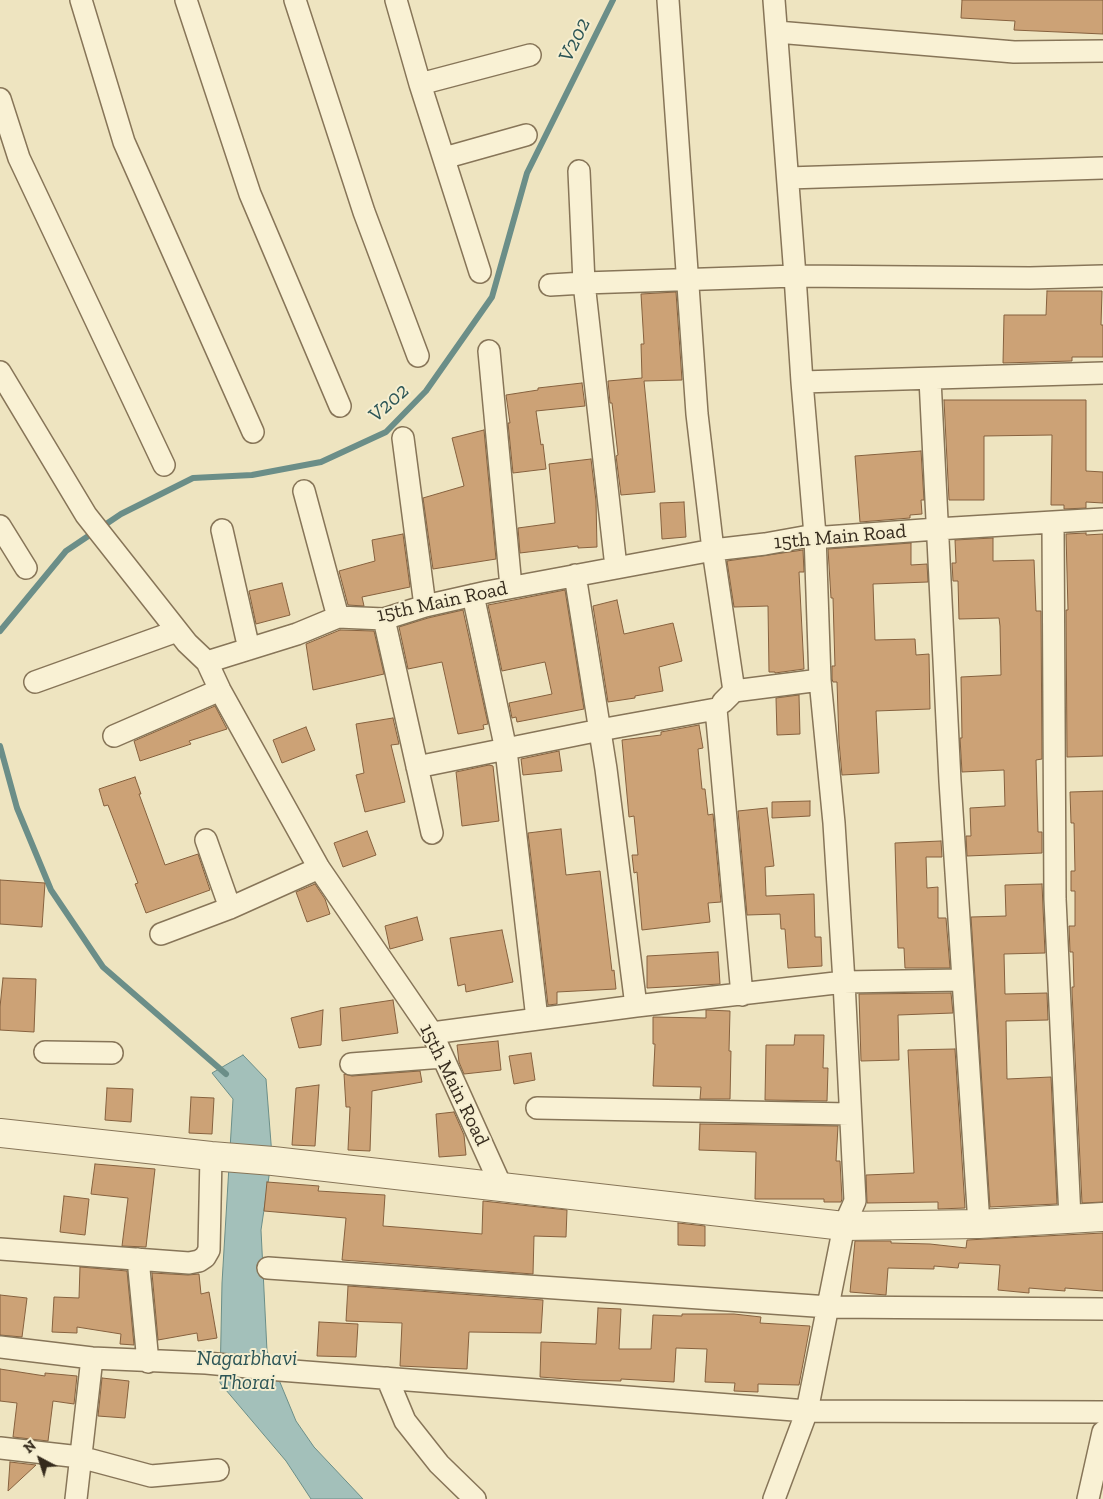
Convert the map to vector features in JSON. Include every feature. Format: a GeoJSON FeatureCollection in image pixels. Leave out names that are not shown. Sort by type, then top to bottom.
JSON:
{"type":"FeatureCollection","features":[{"type":"Feature","properties":{"kind":"street"},"geometry":{"type":"LineString","coordinates":[[81,0],[124,142],[253,432]]}},
{"type":"Feature","properties":{"kind":"street"},"geometry":{"type":"LineString","coordinates":[[186,0],[250,194],[340,406]]}},
{"type":"Feature","properties":{"kind":"street"},"geometry":{"type":"LineString","coordinates":[[295,0],[364,212],[418,356]]}},
{"type":"Feature","properties":{"kind":"street"},"geometry":{"type":"LineString","coordinates":[[396,0],[420,84],[480,272]]}},
{"type":"Feature","properties":{"kind":"street"},"geometry":{"type":"LineString","coordinates":[[668,0],[698,414],[713,550],[734,691]]}},
{"type":"Feature","properties":{"kind":"street"},"geometry":{"type":"LineString","coordinates":[[774,0],[815,535],[820,680],[834,823],[855,1201],[844,1226],[807,1410],[774,1499]]}},
{"type":"Feature","properties":{"kind":"street"},"geometry":{"type":"LineString","coordinates":[[777,32],[1014,52],[1103,51]]}},
{"type":"Feature","properties":{"kind":"street"},"geometry":{"type":"LineString","coordinates":[[420,84],[530,54]]}},
{"type":"Feature","properties":{"kind":"street"},"geometry":{"type":"LineString","coordinates":[[0,99],[19,158],[164,465]]}},
{"type":"Feature","properties":{"kind":"street"},"geometry":{"type":"LineString","coordinates":[[444,158],[526,135]]}},
{"type":"Feature","properties":{"kind":"street"},"geometry":{"type":"LineString","coordinates":[[788,178],[1103,168]]}},
{"type":"Feature","properties":{"kind":"street"},"geometry":{"type":"LineString","coordinates":[[579,171],[584,283],[616,567]]}},
{"type":"Feature","properties":{"kind":"street"},"geometry":{"type":"LineString","coordinates":[[550,285],[796,276],[1030,278],[1103,276]]}},
{"type":"Feature","properties":{"kind":"street"},"geometry":{"type":"LineString","coordinates":[[489,351],[511,587]]}},
{"type":"Feature","properties":{"kind":"street"},"geometry":{"type":"LineString","coordinates":[[0,372],[97,530],[186,643],[207,662]]}},
{"type":"Feature","properties":{"kind":"street"},"geometry":{"type":"LineString","coordinates":[[802,382],[1103,374]]}},
{"type":"Feature","properties":{"kind":"street"},"geometry":{"type":"LineString","coordinates":[[930,379],[962,980],[979,1224]]}},
{"type":"Feature","properties":{"kind":"street"},"geometry":{"type":"LineString","coordinates":[[403,438],[425,606]]}},
{"type":"Feature","properties":{"kind":"street"},"geometry":{"type":"LineString","coordinates":[[304,491],[338,617]]}},
{"type":"Feature","properties":{"kind":"street","name":"15th Main Road"},"geometry":{"type":"LineString","coordinates":[[502,1188],[432,1033],[319,868],[220,690],[207,662],[296,634],[338,617],[384,619],[425,606],[511,587],[713,550],[765,544],[815,535],[826,537],[937,528],[1103,519]]}},
{"type":"Feature","properties":{"kind":"street"},"geometry":{"type":"LineString","coordinates":[[1052,522],[1056,899],[1070,1218]]}},
{"type":"Feature","properties":{"kind":"street"},"geometry":{"type":"LineString","coordinates":[[0,526],[26,568]]}},
{"type":"Feature","properties":{"kind":"street"},"geometry":{"type":"LineString","coordinates":[[222,530],[249,649]]}},
{"type":"Feature","properties":{"kind":"street"},"geometry":{"type":"LineString","coordinates":[[575,575],[600,730],[636,1006]]}},
{"type":"Feature","properties":{"kind":"street"},"geometry":{"type":"LineString","coordinates":[[473,595],[506,750],[537,1019]]}},
{"type":"Feature","properties":{"kind":"street"},"geometry":{"type":"LineString","coordinates":[[384,619],[432,833]]}},
{"type":"Feature","properties":{"kind":"street"},"geometry":{"type":"LineString","coordinates":[[35,682],[177,631]]}},
{"type":"Feature","properties":{"kind":"street"},"geometry":{"type":"LineString","coordinates":[[417,767],[716,709],[734,691],[820,680]]}},
{"type":"Feature","properties":{"kind":"street"},"geometry":{"type":"LineString","coordinates":[[114,736],[220,690]]}},
{"type":"Feature","properties":{"kind":"street"},"geometry":{"type":"LineString","coordinates":[[716,709],[742,995]]}},
{"type":"Feature","properties":{"kind":"street"},"geometry":{"type":"LineString","coordinates":[[206,840],[230,908]]}},
{"type":"Feature","properties":{"kind":"street"},"geometry":{"type":"LineString","coordinates":[[161,934],[230,908],[319,868]]}},
{"type":"Feature","properties":{"kind":"street"},"geometry":{"type":"LineString","coordinates":[[432,1033],[636,1006],[844,982],[962,980]]}},
{"type":"Feature","properties":{"kind":"street"},"geometry":{"type":"LineString","coordinates":[[44,1052],[112,1053]]}},
{"type":"Feature","properties":{"kind":"street"},"geometry":{"type":"LineString","coordinates":[[351,1064],[443,1057]]}},
{"type":"Feature","properties":{"kind":"street"},"geometry":{"type":"LineString","coordinates":[[537,1108],[849,1114]]}},
{"type":"Feature","properties":{"kind":"street"},"geometry":{"type":"LineString","coordinates":[[0,1133],[218,1157],[273,1161],[844,1226],[979,1224],[1103,1217]]}},
{"type":"Feature","properties":{"kind":"street"},"geometry":{"type":"LineString","coordinates":[[0,1249],[189,1263],[199,1261],[205,1257],[209,1250],[218,1157]]}},
{"type":"Feature","properties":{"kind":"street"},"geometry":{"type":"LineString","coordinates":[[138,1259],[148,1362]]}},
{"type":"Feature","properties":{"kind":"street"},"geometry":{"type":"LineString","coordinates":[[268,1268],[829,1307],[1103,1309]]}},
{"type":"Feature","properties":{"kind":"street"},"geometry":{"type":"LineString","coordinates":[[0,1347],[92,1358],[148,1362],[206,1363],[807,1410],[1103,1412]]}},
{"type":"Feature","properties":{"kind":"street"},"geometry":{"type":"LineString","coordinates":[[76,1499],[92,1358]]}},
{"type":"Feature","properties":{"kind":"street"},"geometry":{"type":"LineString","coordinates":[[387,1378],[405,1422],[439,1464],[475,1499]]}},
{"type":"Feature","properties":{"kind":"street"},"geometry":{"type":"LineString","coordinates":[[1088,1499],[1103,1432]]}},
{"type":"Feature","properties":{"kind":"street"},"geometry":{"type":"LineString","coordinates":[[0,1448],[80,1457],[151,1476],[218,1470]]}},
{"type":"Feature","properties":{"kind":"water","name":"Nagarbhavi Thorai"},"geometry":{"type":"Polygon","coordinates":[[[243,1055],[266,1079],[272,1156],[261,1230],[267,1351],[296,1421],[314,1447],[363,1499],[311,1499],[286,1461],[220,1383],[222,1283],[233,1099],[212,1073],[243,1055]]]}},
{"type":"Feature","properties":{"kind":"building"},"geometry":{"type":"Polygon","coordinates":[[[962,0],[1103,0],[1103,34],[1014,30],[1015,21],[961,18],[962,0]]]}},
{"type":"Feature","properties":{"kind":"building"},"geometry":{"type":"Polygon","coordinates":[[[1047,291],[1102,291],[1101,325],[1103,325],[1103,357],[1072,357],[1072,361],[1003,363],[1004,315],[1046,315],[1047,291]]]}},
{"type":"Feature","properties":{"kind":"building"},"geometry":{"type":"Polygon","coordinates":[[[676,292],[682,380],[644,381],[655,492],[621,495],[616,456],[618,455],[608,381],[642,378],[641,344],[644,344],[641,294],[676,292]]]}},
{"type":"Feature","properties":{"kind":"building"},"geometry":{"type":"Polygon","coordinates":[[[582,383],[585,406],[536,411],[546,469],[513,473],[506,395],[538,390],[538,388],[582,383]]]}},
{"type":"Feature","properties":{"kind":"building"},"geometry":{"type":"Polygon","coordinates":[[[944,400],[1086,400],[1086,471],[1103,472],[1103,503],[1086,502],[1086,508],[1064,509],[1064,505],[1051,505],[1052,435],[984,436],[984,500],[949,500],[944,400]]]}},
{"type":"Feature","properties":{"kind":"building"},"geometry":{"type":"Polygon","coordinates":[[[484,430],[496,559],[433,569],[423,498],[464,486],[452,438],[484,430]]]}},
{"type":"Feature","properties":{"kind":"building"},"geometry":{"type":"Polygon","coordinates":[[[921,451],[924,500],[921,500],[922,514],[910,515],[910,518],[860,522],[855,456],[921,451]]]}},
{"type":"Feature","properties":{"kind":"building"},"geometry":{"type":"Polygon","coordinates":[[[591,459],[596,501],[597,547],[578,548],[578,546],[520,553],[518,528],[555,523],[549,464],[591,459]]]}},
{"type":"Feature","properties":{"kind":"building"},"geometry":{"type":"Polygon","coordinates":[[[684,502],[686,537],[662,539],[660,503],[684,502]]]}},
{"type":"Feature","properties":{"kind":"building"},"geometry":{"type":"Polygon","coordinates":[[[1086,533],[1086,535],[1103,534],[1103,756],[1067,757],[1066,610],[1068,610],[1066,534],[1086,533]]]}},
{"type":"Feature","properties":{"kind":"building"},"geometry":{"type":"Polygon","coordinates":[[[403,534],[410,587],[362,597],[364,606],[348,605],[339,571],[375,561],[372,540],[403,534]]]}},
{"type":"Feature","properties":{"kind":"building"},"geometry":{"type":"Polygon","coordinates":[[[993,538],[993,561],[1034,560],[1036,611],[1041,611],[1042,759],[1036,760],[1038,832],[1042,832],[1042,853],[967,856],[966,836],[971,836],[970,808],[1005,806],[1004,770],[962,772],[960,738],[962,738],[961,677],[1001,675],[1000,626],[999,618],[959,619],[958,581],[953,581],[952,563],[956,563],[955,540],[993,538]]]}},
{"type":"Feature","properties":{"kind":"building"},"geometry":{"type":"Polygon","coordinates":[[[911,543],[911,565],[927,564],[928,582],[873,584],[875,640],[915,639],[916,655],[929,654],[930,709],[876,711],[879,773],[842,775],[837,682],[833,682],[832,679],[832,666],[835,666],[833,598],[831,598],[828,549],[911,543]]]}},
{"type":"Feature","properties":{"kind":"building"},"geometry":{"type":"Polygon","coordinates":[[[803,550],[804,572],[799,572],[804,669],[775,673],[769,672],[768,606],[734,607],[727,561],[803,550]]]}},
{"type":"Feature","properties":{"kind":"building"},"geometry":{"type":"Polygon","coordinates":[[[282,583],[290,615],[256,624],[249,591],[282,583]]]}},
{"type":"Feature","properties":{"kind":"building"},"geometry":{"type":"Polygon","coordinates":[[[565,590],[584,709],[517,722],[516,717],[512,718],[509,703],[552,694],[545,662],[502,671],[488,605],[565,590]]]}},
{"type":"Feature","properties":{"kind":"building"},"geometry":{"type":"Polygon","coordinates":[[[617,600],[624,634],[673,623],[682,661],[659,667],[663,691],[608,702],[593,606],[617,600]]]}},
{"type":"Feature","properties":{"kind":"building"},"geometry":{"type":"Polygon","coordinates":[[[463,610],[488,724],[483,725],[484,729],[458,734],[442,662],[408,669],[399,627],[463,610]]]}},
{"type":"Feature","properties":{"kind":"building"},"geometry":{"type":"Polygon","coordinates":[[[340,630],[374,631],[384,674],[313,690],[306,644],[340,630]]]}},
{"type":"Feature","properties":{"kind":"building"},"geometry":{"type":"Polygon","coordinates":[[[799,695],[800,734],[777,735],[776,698],[799,695]]]}},
{"type":"Feature","properties":{"kind":"building"},"geometry":{"type":"Polygon","coordinates":[[[215,706],[227,729],[189,741],[191,744],[140,761],[134,741],[215,706]]]}},
{"type":"Feature","properties":{"kind":"building"},"geometry":{"type":"Polygon","coordinates":[[[393,718],[399,744],[391,745],[405,802],[365,812],[356,775],[364,773],[356,724],[393,718]]]}},
{"type":"Feature","properties":{"kind":"building"},"geometry":{"type":"Polygon","coordinates":[[[699,725],[703,748],[698,749],[702,789],[705,789],[708,815],[713,814],[721,902],[708,903],[710,922],[642,930],[637,872],[634,873],[632,855],[638,855],[634,816],[629,817],[622,740],[661,735],[661,732],[699,725]]]}},
{"type":"Feature","properties":{"kind":"building"},"geometry":{"type":"Polygon","coordinates":[[[306,727],[315,750],[282,763],[273,740],[306,727]]]}},
{"type":"Feature","properties":{"kind":"building"},"geometry":{"type":"Polygon","coordinates":[[[559,751],[562,771],[523,775],[521,759],[559,751]]]}},
{"type":"Feature","properties":{"kind":"building"},"geometry":{"type":"Polygon","coordinates":[[[489,765],[493,766],[499,821],[462,826],[456,772],[489,765]]]}},
{"type":"Feature","properties":{"kind":"building"},"geometry":{"type":"Polygon","coordinates":[[[135,777],[141,794],[139,794],[165,865],[198,854],[210,890],[146,913],[135,884],[138,883],[108,805],[104,806],[99,789],[135,777]]]}},
{"type":"Feature","properties":{"kind":"building"},"geometry":{"type":"Polygon","coordinates":[[[1103,791],[1103,1202],[1082,1203],[1072,992],[1072,987],[1074,987],[1073,952],[1070,952],[1069,926],[1075,926],[1075,891],[1071,891],[1071,871],[1075,871],[1074,823],[1071,823],[1070,792],[1103,791]]]}},
{"type":"Feature","properties":{"kind":"building"},"geometry":{"type":"Polygon","coordinates":[[[810,801],[810,816],[772,818],[772,802],[810,801]]]}},
{"type":"Feature","properties":{"kind":"building"},"geometry":{"type":"Polygon","coordinates":[[[767,808],[774,866],[765,867],[766,896],[814,894],[815,937],[821,937],[822,966],[788,968],[785,929],[781,929],[780,914],[747,915],[738,811],[767,808]]]}},
{"type":"Feature","properties":{"kind":"building"},"geometry":{"type":"Polygon","coordinates":[[[561,829],[566,875],[600,871],[612,971],[614,970],[616,989],[557,992],[557,1004],[548,1005],[528,833],[561,829]]]}},
{"type":"Feature","properties":{"kind":"building"},"geometry":{"type":"Polygon","coordinates":[[[367,831],[376,855],[343,867],[334,843],[367,831]]]}},
{"type":"Feature","properties":{"kind":"building"},"geometry":{"type":"Polygon","coordinates":[[[941,841],[942,857],[926,857],[927,888],[938,887],[938,918],[946,918],[950,968],[905,968],[904,948],[898,948],[895,843],[941,841]]]}},
{"type":"Feature","properties":{"kind":"building"},"geometry":{"type":"Polygon","coordinates":[[[0,880],[45,883],[42,927],[0,924],[0,880]]]}},
{"type":"Feature","properties":{"kind":"building"},"geometry":{"type":"Polygon","coordinates":[[[315,884],[325,899],[330,914],[307,922],[296,892],[315,884]]]}},
{"type":"Feature","properties":{"kind":"building"},"geometry":{"type":"Polygon","coordinates":[[[1042,884],[1045,953],[1004,954],[1005,994],[1047,993],[1048,1020],[1006,1021],[1007,1079],[1051,1077],[1057,1204],[990,1207],[971,917],[1006,916],[1005,885],[1042,884]]]}},
{"type":"Feature","properties":{"kind":"building"},"geometry":{"type":"Polygon","coordinates":[[[417,917],[423,940],[390,949],[385,926],[417,917]]]}},
{"type":"Feature","properties":{"kind":"building"},"geometry":{"type":"Polygon","coordinates":[[[502,930],[513,982],[466,992],[465,984],[458,986],[450,938],[502,930]]]}},
{"type":"Feature","properties":{"kind":"building"},"geometry":{"type":"Polygon","coordinates":[[[718,952],[720,984],[647,988],[647,956],[718,952]]]}},
{"type":"Feature","properties":{"kind":"building"},"geometry":{"type":"Polygon","coordinates":[[[3,978],[36,979],[34,1032],[0,1030],[3,978]]]}},
{"type":"Feature","properties":{"kind":"building"},"geometry":{"type":"Polygon","coordinates":[[[951,993],[953,1013],[898,1015],[899,1060],[861,1061],[859,994],[951,993]]]}},
{"type":"Feature","properties":{"kind":"building"},"geometry":{"type":"Polygon","coordinates":[[[393,1000],[398,1033],[342,1041],[340,1008],[393,1000]]]}},
{"type":"Feature","properties":{"kind":"building"},"geometry":{"type":"Polygon","coordinates":[[[323,1010],[321,1045],[299,1048],[291,1018],[323,1010]]]}},
{"type":"Feature","properties":{"kind":"building"},"geometry":{"type":"Polygon","coordinates":[[[706,1010],[730,1011],[730,1099],[700,1099],[701,1087],[653,1086],[655,1044],[653,1044],[653,1017],[706,1018],[706,1010]]]}},
{"type":"Feature","properties":{"kind":"building"},"geometry":{"type":"Polygon","coordinates":[[[795,1035],[824,1035],[823,1068],[828,1068],[827,1101],[765,1100],[766,1045],[794,1045],[795,1035]]]}},
{"type":"Feature","properties":{"kind":"building"},"geometry":{"type":"Polygon","coordinates":[[[498,1041],[501,1070],[464,1074],[459,1062],[457,1045],[498,1041]]]}},
{"type":"Feature","properties":{"kind":"building"},"geometry":{"type":"Polygon","coordinates":[[[955,1049],[965,1208],[938,1209],[938,1202],[867,1203],[866,1175],[914,1173],[908,1050],[955,1049]]]}},
{"type":"Feature","properties":{"kind":"building"},"geometry":{"type":"Polygon","coordinates":[[[531,1053],[535,1080],[514,1084],[509,1056],[531,1053]]]}},
{"type":"Feature","properties":{"kind":"building"},"geometry":{"type":"Polygon","coordinates":[[[420,1071],[422,1082],[372,1091],[370,1151],[348,1150],[350,1107],[346,1107],[344,1074],[352,1076],[420,1071]]]}},
{"type":"Feature","properties":{"kind":"building"},"geometry":{"type":"Polygon","coordinates":[[[319,1085],[315,1146],[292,1145],[296,1088],[319,1085]]]}},
{"type":"Feature","properties":{"kind":"building"},"geometry":{"type":"Polygon","coordinates":[[[107,1088],[133,1089],[131,1122],[105,1120],[107,1088]]]}},
{"type":"Feature","properties":{"kind":"building"},"geometry":{"type":"Polygon","coordinates":[[[191,1097],[214,1098],[212,1134],[189,1133],[191,1097]]]}},
{"type":"Feature","properties":{"kind":"building"},"geometry":{"type":"Polygon","coordinates":[[[454,1112],[464,1135],[466,1155],[439,1157],[436,1114],[454,1112]]]}},
{"type":"Feature","properties":{"kind":"building"},"geometry":{"type":"Polygon","coordinates":[[[700,1124],[838,1126],[836,1161],[840,1161],[841,1202],[824,1202],[824,1199],[755,1199],[756,1152],[699,1150],[700,1124]]]}},
{"type":"Feature","properties":{"kind":"building"},"geometry":{"type":"Polygon","coordinates":[[[95,1164],[155,1169],[146,1247],[122,1246],[128,1198],[91,1194],[95,1164]]]}},
{"type":"Feature","properties":{"kind":"building"},"geometry":{"type":"Polygon","coordinates":[[[267,1182],[319,1186],[318,1191],[385,1195],[383,1226],[482,1234],[483,1201],[567,1210],[566,1237],[534,1236],[533,1274],[342,1260],[346,1218],[264,1211],[267,1182]]]}},
{"type":"Feature","properties":{"kind":"building"},"geometry":{"type":"Polygon","coordinates":[[[64,1196],[89,1199],[85,1235],[60,1232],[64,1196]]]}},
{"type":"Feature","properties":{"kind":"building"},"geometry":{"type":"Polygon","coordinates":[[[678,1223],[705,1226],[705,1246],[678,1245],[678,1223]]]}},
{"type":"Feature","properties":{"kind":"building"},"geometry":{"type":"Polygon","coordinates":[[[1103,1233],[1103,1291],[1065,1288],[1065,1291],[1029,1288],[1029,1293],[998,1290],[1000,1265],[959,1263],[958,1268],[934,1266],[934,1269],[888,1268],[886,1295],[850,1292],[855,1241],[891,1241],[891,1243],[930,1244],[966,1248],[967,1240],[1103,1233]]]}},
{"type":"Feature","properties":{"kind":"building"},"geometry":{"type":"Polygon","coordinates":[[[80,1267],[127,1271],[134,1345],[120,1344],[121,1334],[77,1327],[77,1333],[52,1332],[54,1297],[79,1298],[80,1267]]]}},
{"type":"Feature","properties":{"kind":"building"},"geometry":{"type":"Polygon","coordinates":[[[152,1273],[199,1274],[201,1294],[209,1292],[217,1338],[198,1341],[197,1333],[158,1340],[152,1273]]]}},
{"type":"Feature","properties":{"kind":"building"},"geometry":{"type":"Polygon","coordinates":[[[348,1286],[543,1300],[541,1333],[469,1332],[467,1369],[400,1366],[402,1323],[346,1321],[348,1286]]]}},
{"type":"Feature","properties":{"kind":"building"},"geometry":{"type":"Polygon","coordinates":[[[0,1295],[27,1298],[22,1337],[0,1335],[0,1295]]]}},
{"type":"Feature","properties":{"kind":"building"},"geometry":{"type":"Polygon","coordinates":[[[598,1308],[621,1309],[619,1349],[651,1349],[653,1315],[734,1314],[761,1317],[760,1323],[810,1326],[799,1385],[758,1384],[758,1392],[734,1391],[735,1383],[705,1382],[707,1349],[676,1348],[674,1382],[540,1377],[541,1342],[596,1344],[598,1308]]]}},
{"type":"Feature","properties":{"kind":"building"},"geometry":{"type":"Polygon","coordinates":[[[319,1322],[358,1324],[356,1357],[317,1356],[319,1322]]]}},
{"type":"Feature","properties":{"kind":"building"},"geometry":{"type":"Polygon","coordinates":[[[0,1369],[45,1376],[45,1373],[77,1376],[74,1404],[53,1401],[48,1441],[13,1437],[17,1403],[0,1401],[0,1369]]]}},
{"type":"Feature","properties":{"kind":"building"},"geometry":{"type":"Polygon","coordinates":[[[102,1378],[129,1381],[125,1418],[98,1416],[102,1378]]]}},
{"type":"Feature","properties":{"kind":"building"},"geometry":{"type":"Polygon","coordinates":[[[10,1462],[36,1465],[8,1491],[10,1462]]]}},
{"type":"Feature","properties":{"kind":"waterway","name":"V202"},"geometry":{"type":"LineString","coordinates":[[0,631],[66,551],[121,514],[193,478],[252,475],[321,462],[386,432],[426,391],[492,297],[527,173],[613,0]]}},
{"type":"Feature","properties":{"kind":"waterway","name":"Nagarbhavi Thorai"},"geometry":{"type":"LineString","coordinates":[[0,746],[17,808],[51,890],[103,967],[226,1074]]}}]}
